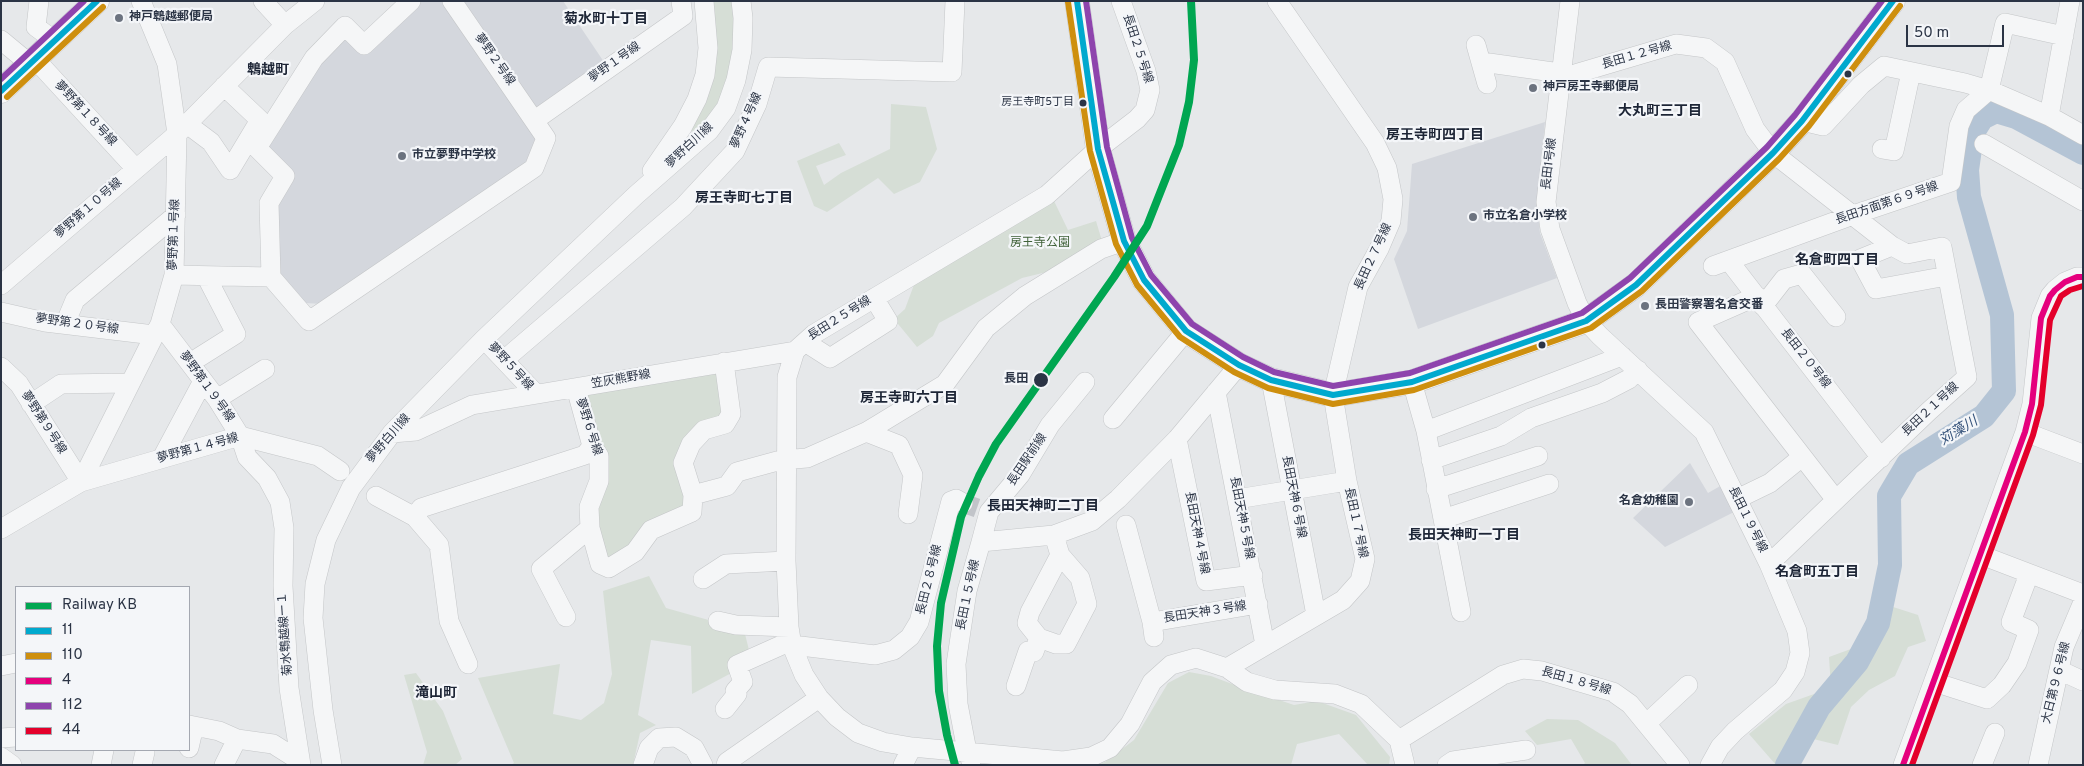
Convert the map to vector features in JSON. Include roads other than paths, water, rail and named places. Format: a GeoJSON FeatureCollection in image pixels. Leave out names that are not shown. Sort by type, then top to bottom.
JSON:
{"type":"FeatureCollection","features":[{"type":"Feature","properties":{"kind":"main road"},"geometry":{"type":"LineString","coordinates":[[1,91],[97,1]]}},
{"type":"Feature","properties":{"kind":"main road"},"geometry":{"type":"LineString","coordinates":[[1077,1],[1098,149],[1124,241],[1144,280],[1186,331],[1239,365],[1271,380],[1333,395],[1412,382],[1586,321],[1636,285],[1773,153],[1802,121],[1893,1]]}},
{"type":"Feature","properties":{"kind":"street"},"geometry":{"type":"LineString","coordinates":[[39,1],[36,28],[55,41]]}},
{"type":"Feature","properties":{"kind":"street","name":"夢野第１号線"},"geometry":{"type":"LineString","coordinates":[[81,482],[157,330],[174,275],[182,129],[167,64],[140,1]]}},
{"type":"Feature","properties":{"kind":"street"},"geometry":{"type":"LineString","coordinates":[[263,1],[285,24]]}},
{"type":"Feature","properties":{"kind":"street","name":"夢野第１０号線"},"geometry":{"type":"LineString","coordinates":[[1,284],[182,129],[285,24],[315,1]]}},
{"type":"Feature","properties":{"kind":"street"},"geometry":{"type":"LineString","coordinates":[[174,275],[271,277],[269,203],[285,176],[258,148],[314,58],[345,26],[364,45],[411,1]]}},
{"type":"Feature","properties":{"kind":"street","name":"夢野２号線"},"geometry":{"type":"LineString","coordinates":[[271,277],[309,321],[534,168],[546,138],[452,1]]}},
{"type":"Feature","properties":{"kind":"street","name":"夢野１号線"},"geometry":{"type":"LineString","coordinates":[[535,120],[684,16],[681,1]]}},
{"type":"Feature","properties":{"kind":"street","name":"夢野白川線"},"geometry":{"type":"LineString","coordinates":[[636,195],[683,126],[697,99],[705,75],[708,48],[704,1]]}},
{"type":"Feature","properties":{"kind":"street","name":"夢野白川線"},"geometry":{"type":"LineString","coordinates":[[332,765],[323,710],[313,618],[315,584],[326,540],[337,512],[350,488],[392,433],[484,339],[636,195],[709,131],[726,108],[736,80],[742,50],[743,18],[741,1]]}},
{"type":"Feature","properties":{"kind":"street","name":"夢野４号線"},"geometry":{"type":"LineString","coordinates":[[504,360],[683,207],[735,151],[757,104],[768,67],[952,72],[955,1]]}},
{"type":"Feature","properties":{"kind":"street","name":"長田２５号線"},"geometry":{"type":"LineString","coordinates":[[800,346],[814,334],[1046,195],[1098,149],[1137,119],[1145,110],[1150,90],[1146,71],[1121,1]]}},
{"type":"Feature","properties":{"kind":"street","name":"長田２７号線"},"geometry":{"type":"LineString","coordinates":[[1277,1],[1375,143],[1387,168],[1393,199],[1391,221],[1379,249],[1358,287],[1333,395]]}},
{"type":"Feature","properties":{"kind":"street","name":"長田1号線"},"geometry":{"type":"LineString","coordinates":[[1570,1],[1546,202],[1550,229],[1577,303],[1586,321]]}},
{"type":"Feature","properties":{"kind":"street"},"geometry":{"type":"LineString","coordinates":[[2049,116],[2070,1]]}},
{"type":"Feature","properties":{"kind":"street"},"geometry":{"type":"LineString","coordinates":[[1990,90],[2005,23],[2064,36]]}},
{"type":"Feature","properties":{"kind":"street","name":"夢野第１８号線"},"geometry":{"type":"LineString","coordinates":[[1,40],[32,62],[136,169]]}},
{"type":"Feature","properties":{"kind":"street","name":"長田１２号線"},"geometry":{"type":"LineString","coordinates":[[1561,78],[1676,44],[1706,48],[1726,62],[1755,129],[1773,153],[1853,215]]}},
{"type":"Feature","properties":{"kind":"street"},"geometry":{"type":"LineString","coordinates":[[1487,84],[1479,53],[1553,72],[1561,78]]}},
{"type":"Feature","properties":{"kind":"street"},"geometry":{"type":"LineString","coordinates":[[1802,121],[1823,126],[1861,85],[1884,66],[1990,90],[2049,116],[2083,135]]}},
{"type":"Feature","properties":{"kind":"street"},"geometry":{"type":"LineString","coordinates":[[1882,149],[1894,151],[1911,72]]}},
{"type":"Feature","properties":{"kind":"street"},"geometry":{"type":"LineString","coordinates":[[182,129],[211,142],[230,170],[260,120],[224,86]]}},
{"type":"Feature","properties":{"kind":"street","name":"長田方面第６９号線"},"geometry":{"type":"LineString","coordinates":[[1721,264],[1853,215],[1951,182],[1959,126],[1966,110],[1990,90]]}},
{"type":"Feature","properties":{"kind":"street"},"geometry":{"type":"LineString","coordinates":[[1984,144],[2083,200]]}},
{"type":"Feature","properties":{"kind":"street"},"geometry":{"type":"LineString","coordinates":[[65,324],[75,300],[176,214]]}},
{"type":"Feature","properties":{"kind":"street","name":"長田２１号線"},"geometry":{"type":"LineString","coordinates":[[1769,564],[1967,377],[1942,247],[1907,254],[1892,246],[1853,215]]}},
{"type":"Feature","properties":{"kind":"street"},"geometry":{"type":"LineString","coordinates":[[724,362],[731,414],[725,424],[704,430],[691,444],[683,463],[693,495],[727,486],[737,472],[781,460],[788,461],[807,458],[866,432],[945,384],[986,328],[1025,296],[1101,249],[1124,241]]}},
{"type":"Feature","properties":{"kind":"street"},"geometry":{"type":"LineString","coordinates":[[1892,246],[1860,259],[1876,288],[1947,276]]}},
{"type":"Feature","properties":{"kind":"street","name":"長田２０号線"},"geometry":{"type":"LineString","coordinates":[[1721,264],[1760,301],[1881,458]]}},
{"type":"Feature","properties":{"kind":"street"},"geometry":{"type":"LineString","coordinates":[[1836,317],[1802,274],[1784,279],[1760,301],[1698,322],[1836,500]]}},
{"type":"Feature","properties":{"kind":"street"},"geometry":{"type":"LineString","coordinates":[[190,363],[236,334],[206,276]]}},
{"type":"Feature","properties":{"kind":"street"},"geometry":{"type":"LineString","coordinates":[[1903,765],[2025,432],[2032,404],[2041,318],[2044,308],[2050,296],[2065,282],[2077,277],[2083,277]]}},
{"type":"Feature","properties":{"kind":"street"},"geometry":{"type":"LineString","coordinates":[[874,298],[888,321],[830,358],[800,346],[787,376],[786,561],[790,637],[804,675],[819,698],[837,717],[858,733],[883,742],[970,758],[1064,761],[1091,757],[1110,748],[1130,724],[1152,682],[1171,666],[1196,658],[1226,668],[1247,682],[1275,690],[1335,694],[1361,704],[1399,740],[1405,765]]}},
{"type":"Feature","properties":{"kind":"street","name":"夢野第２０号線"},"geometry":{"type":"LineString","coordinates":[[1,312],[65,324],[157,330]]}},
{"type":"Feature","properties":{"kind":"street","name":"長田１９号線"},"geometry":{"type":"LineString","coordinates":[[1586,321],[1704,432],[1769,564],[1797,631],[1800,653],[1795,672],[1783,690],[1735,731],[1720,747],[1710,765]]}},
{"type":"Feature","properties":{"kind":"street","name":"夢野第１９号線"},"geometry":{"type":"LineString","coordinates":[[157,330],[190,363],[217,399],[240,436],[247,457],[267,478],[280,502]]}},
{"type":"Feature","properties":{"kind":"street"},"geometry":{"type":"LineString","coordinates":[[1113,419],[1186,331]]}},
{"type":"Feature","properties":{"kind":"street","name":"夢野５号線"},"geometry":{"type":"LineString","coordinates":[[484,339],[536,394]]}},
{"type":"Feature","properties":{"kind":"street","name":"笠灰熊野線"},"geometry":{"type":"LineString","coordinates":[[392,433],[416,431],[472,405],[724,362],[800,346]]}},
{"type":"Feature","properties":{"kind":"street"},"geometry":{"type":"LineString","coordinates":[[1426,431],[1622,356]]}},
{"type":"Feature","properties":{"kind":"street","name":"長田１５号線"},"geometry":{"type":"LineString","coordinates":[[970,758],[958,704],[956,664],[967,591],[981,542],[1054,535],[1092,521],[1118,499],[1177,439],[1239,365]]}},
{"type":"Feature","properties":{"kind":"street","name":"夢野第９号線"},"geometry":{"type":"LineString","coordinates":[[1,367],[19,384],[81,482]]}},
{"type":"Feature","properties":{"kind":"street"},"geometry":{"type":"LineString","coordinates":[[217,399],[265,369]]}},
{"type":"Feature","properties":{"kind":"street"},"geometry":{"type":"LineString","coordinates":[[1431,460],[1501,436],[1531,418],[1602,393],[1629,379],[1638,370]]}},
{"type":"Feature","properties":{"kind":"street","name":"長田天神６号線"},"geometry":{"type":"LineString","coordinates":[[1271,380],[1316,615]]}},
{"type":"Feature","properties":{"kind":"street"},"geometry":{"type":"LineString","coordinates":[[162,458],[203,381]]}},
{"type":"Feature","properties":{"kind":"street","name":"長田駅前線"},"geometry":{"type":"LineString","coordinates":[[981,542],[976,508],[1020,475],[1050,425],[1085,382]]}},
{"type":"Feature","properties":{"kind":"street"},"geometry":{"type":"LineString","coordinates":[[1412,382],[1426,431],[1461,612]]}},
{"type":"Feature","properties":{"kind":"street"},"geometry":{"type":"LineString","coordinates":[[31,404],[61,384],[130,383]]}},
{"type":"Feature","properties":{"kind":"street","name":"夢野６号線"},"geometry":{"type":"LineString","coordinates":[[576,388],[592,446],[599,456],[599,481],[589,507],[590,528],[600,564],[609,568],[635,552],[651,530],[692,512],[693,495]]}},
{"type":"Feature","properties":{"kind":"street","name":"長田天神５号線"},"geometry":{"type":"LineString","coordinates":[[1216,392],[1253,575],[1265,645]]}},
{"type":"Feature","properties":{"kind":"street","name":"長田１７号線"},"geometry":{"type":"LineString","coordinates":[[1226,668],[1343,600],[1360,581],[1365,559],[1346,481],[1333,395]]}},
{"type":"Feature","properties":{"kind":"street"},"geometry":{"type":"LineString","coordinates":[[866,432],[899,445],[913,475],[908,514]]}},
{"type":"Feature","properties":{"kind":"street"},"geometry":{"type":"LineString","coordinates":[[2025,432],[2083,454]]}},
{"type":"Feature","properties":{"kind":"street","name":"夢野第１４号線"},"geometry":{"type":"LineString","coordinates":[[81,482],[240,436],[318,456],[340,471]]}},
{"type":"Feature","properties":{"kind":"street","name":"長田天神４号線"},"geometry":{"type":"LineString","coordinates":[[1177,439],[1206,581],[1253,575]]}},
{"type":"Feature","properties":{"kind":"street"},"geometry":{"type":"LineString","coordinates":[[416,517],[421,508],[585,455],[592,446]]}},
{"type":"Feature","properties":{"kind":"street"},"geometry":{"type":"LineString","coordinates":[[1436,489],[1538,456]]}},
{"type":"Feature","properties":{"kind":"street"},"geometry":{"type":"LineString","coordinates":[[1737,500],[1770,483],[1802,457]]}},
{"type":"Feature","properties":{"kind":"street"},"geometry":{"type":"LineString","coordinates":[[1237,498],[1346,481]]}},
{"type":"Feature","properties":{"kind":"street"},"geometry":{"type":"LineString","coordinates":[[1,529],[81,482]]}},
{"type":"Feature","properties":{"kind":"street"},"geometry":{"type":"LineString","coordinates":[[1443,519],[1548,484]]}},
{"type":"Feature","properties":{"kind":"street"},"geometry":{"type":"LineString","coordinates":[[376,496],[416,517],[439,545],[450,621],[468,664]]}},
{"type":"Feature","properties":{"kind":"street","name":"長田２８号線"},"geometry":{"type":"LineString","coordinates":[[790,637],[875,654],[894,650],[910,637],[919,622],[951,502],[956,499],[976,508]]}},
{"type":"Feature","properties":{"kind":"street","name":"菊水鵯越線ー１"},"geometry":{"type":"LineString","coordinates":[[280,502],[284,528],[283,586],[289,688],[301,761]]}},
{"type":"Feature","properties":{"kind":"street","name":"長田天神３号線"},"geometry":{"type":"LineString","coordinates":[[1126,525],[1153,629],[1258,604]]}},
{"type":"Feature","properties":{"kind":"street"},"geometry":{"type":"LineString","coordinates":[[566,617],[541,569],[590,528]]}},
{"type":"Feature","properties":{"kind":"street"},"geometry":{"type":"LineString","coordinates":[[1054,535],[1060,555],[1080,578],[1087,604],[1066,644],[1056,644],[1040,638],[1027,623],[1030,612],[1060,555]]}},
{"type":"Feature","properties":{"kind":"street"},"geometry":{"type":"LineString","coordinates":[[1981,555],[2083,594]]}},
{"type":"Feature","properties":{"kind":"street"},"geometry":{"type":"LineString","coordinates":[[703,579],[726,564],[786,561]]}},
{"type":"Feature","properties":{"kind":"street"},"geometry":{"type":"LineString","coordinates":[[1934,682],[1987,699],[2002,685],[2017,663],[2029,630],[2011,622],[2029,574]]}},
{"type":"Feature","properties":{"kind":"street","name":"大日第９６号線"},"geometry":{"type":"LineString","coordinates":[[2038,765],[2064,647],[2083,602]]}},
{"type":"Feature","properties":{"kind":"street"},"geometry":{"type":"LineString","coordinates":[[718,621],[790,637]]}},
{"type":"Feature","properties":{"kind":"street"},"geometry":{"type":"LineString","coordinates":[[725,709],[737,694],[735,690],[743,682],[737,665],[784,644],[790,637]]}},
{"type":"Feature","properties":{"kind":"street"},"geometry":{"type":"LineString","coordinates":[[1016,686],[1028,651],[1034,652],[1040,638]]}},
{"type":"Feature","properties":{"kind":"street"},"geometry":{"type":"LineString","coordinates":[[1,666],[15,663]]}},
{"type":"Feature","properties":{"kind":"street","name":"長田１８号線"},"geometry":{"type":"LineString","coordinates":[[1399,740],[1503,675],[1523,669],[1542,671],[1613,692],[1630,704],[1680,765]]}},
{"type":"Feature","properties":{"kind":"street"},"geometry":{"type":"LineString","coordinates":[[2059,670],[2083,682]]}},
{"type":"Feature","properties":{"kind":"street"},"geometry":{"type":"LineString","coordinates":[[1647,723],[1688,686]]}},
{"type":"Feature","properties":{"kind":"street"},"geometry":{"type":"LineString","coordinates":[[726,765],[727,762],[819,698]]}},
{"type":"Feature","properties":{"kind":"street"},"geometry":{"type":"LineString","coordinates":[[190,741],[192,726],[219,731],[238,739],[273,744],[301,761]]}},
{"type":"Feature","properties":{"kind":"street"},"geometry":{"type":"LineString","coordinates":[[1982,765],[1995,733]]}},
{"type":"Feature","properties":{"kind":"street"},"geometry":{"type":"LineString","coordinates":[[1,738],[15,737]]}},
{"type":"Feature","properties":{"kind":"street"},"geometry":{"type":"LineString","coordinates":[[643,765],[649,748],[659,738],[676,737],[694,748],[702,765]]}},
{"type":"Feature","properties":{"kind":"street"},"geometry":{"type":"LineString","coordinates":[[224,765],[238,739]]}},
{"type":"Feature","properties":{"kind":"street"},"geometry":{"type":"LineString","coordinates":[[903,765],[912,748]]}},
{"type":"Feature","properties":{"kind":"street"},"geometry":{"type":"LineString","coordinates":[[1452,763],[1526,750]]}},
{"type":"Feature","properties":{"kind":"street"},"geometry":{"type":"LineString","coordinates":[[101,765],[104,751]]}},
{"type":"Feature","properties":{"kind":"street"},"geometry":{"type":"LineString","coordinates":[[185,765],[188,751]]}},
{"type":"Feature","properties":{"kind":"street"},"geometry":{"type":"LineString","coordinates":[[1,757],[12,765]]}},
{"type":"Feature","properties":{"kind":"waterway","name":"苅藻川"},"geometry":{"type":"LineString","coordinates":[[1787,765],[1819,707],[1857,662],[1878,623],[1890,565],[1889,496],[1908,464],[1984,416],[2004,391],[2002,315],[1969,197],[1967,170],[1972,134],[1982,118],[1996,111],[2016,117],[2083,153]]}},
{"type":"Feature","properties":{"kind":"tunnel"},"geometry":{"type":"LineString","coordinates":[[963,503],[977,508]]}},
{"type":"Feature","properties":{"kind":"rail line","name":"KB"},"geometry":{"type":"LineString","coordinates":[[955,765],[939,691],[937,646],[941,603],[961,517],[996,444],[1114,277],[1147,226],[1179,145],[1189,102],[1194,60],[1191,1]]}},
{"type":"Feature","properties":{"kind":"place","name":"神戸鵯越郵便局"},"geometry":{"type":"Point","coordinates":[119,18]}},
{"type":"Feature","properties":{"kind":"place","name":"神戸房王寺郵便局"},"geometry":{"type":"Point","coordinates":[1533,88]}},
{"type":"Feature","properties":{"kind":"place","name":"房王寺町5丁目"},"geometry":{"type":"Point","coordinates":[1083,103]}},
{"type":"Feature","properties":{"kind":"place","name":"市立夢野中学校"},"geometry":{"type":"Point","coordinates":[402,156]}},
{"type":"Feature","properties":{"kind":"place","name":"市立名倉小学校"},"geometry":{"type":"Point","coordinates":[1473,217]}},
{"type":"Feature","properties":{"kind":"place","name":"長田警察署名倉交番"},"geometry":{"type":"Point","coordinates":[1645,306]}},
{"type":"Feature","properties":{"kind":"place","name":"長田"},"geometry":{"type":"Point","coordinates":[1041,380]}},
{"type":"Feature","properties":{"kind":"place","name":"名倉幼稚園"},"geometry":{"type":"Point","coordinates":[1689,502]}},
{"type":"Feature","properties":{"kind":"district","name":"菊水町十丁目"},"geometry":{"type":"Point","coordinates":[606,20]}},
{"type":"Feature","properties":{"kind":"district","name":"鵯越町"},"geometry":{"type":"Point","coordinates":[268,71]}},
{"type":"Feature","properties":{"kind":"district","name":"大丸町三丁目"},"geometry":{"type":"Point","coordinates":[1660,112]}},
{"type":"Feature","properties":{"kind":"district","name":"房王寺町四丁目"},"geometry":{"type":"Point","coordinates":[1435,136]}},
{"type":"Feature","properties":{"kind":"district","name":"房王寺町七丁目"},"geometry":{"type":"Point","coordinates":[744,199]}},
{"type":"Feature","properties":{"kind":"district","name":"名倉町四丁目"},"geometry":{"type":"Point","coordinates":[1837,261]}},
{"type":"Feature","properties":{"kind":"district","name":"房王寺町六丁目"},"geometry":{"type":"Point","coordinates":[909,399]}},
{"type":"Feature","properties":{"kind":"district","name":"長田天神町二丁目"},"geometry":{"type":"Point","coordinates":[1043,507]}},
{"type":"Feature","properties":{"kind":"district","name":"長田天神町一丁目"},"geometry":{"type":"Point","coordinates":[1464,536]}},
{"type":"Feature","properties":{"kind":"district","name":"名倉町五丁目"},"geometry":{"type":"Point","coordinates":[1817,573]}},
{"type":"Feature","properties":{"kind":"district","name":"滝山町"},"geometry":{"type":"Point","coordinates":[436,694]}},
{"type":"Feature","properties":{"kind":"park label","name":"房王寺公園"},"geometry":{"type":"Point","coordinates":[1040,244]}}]}
